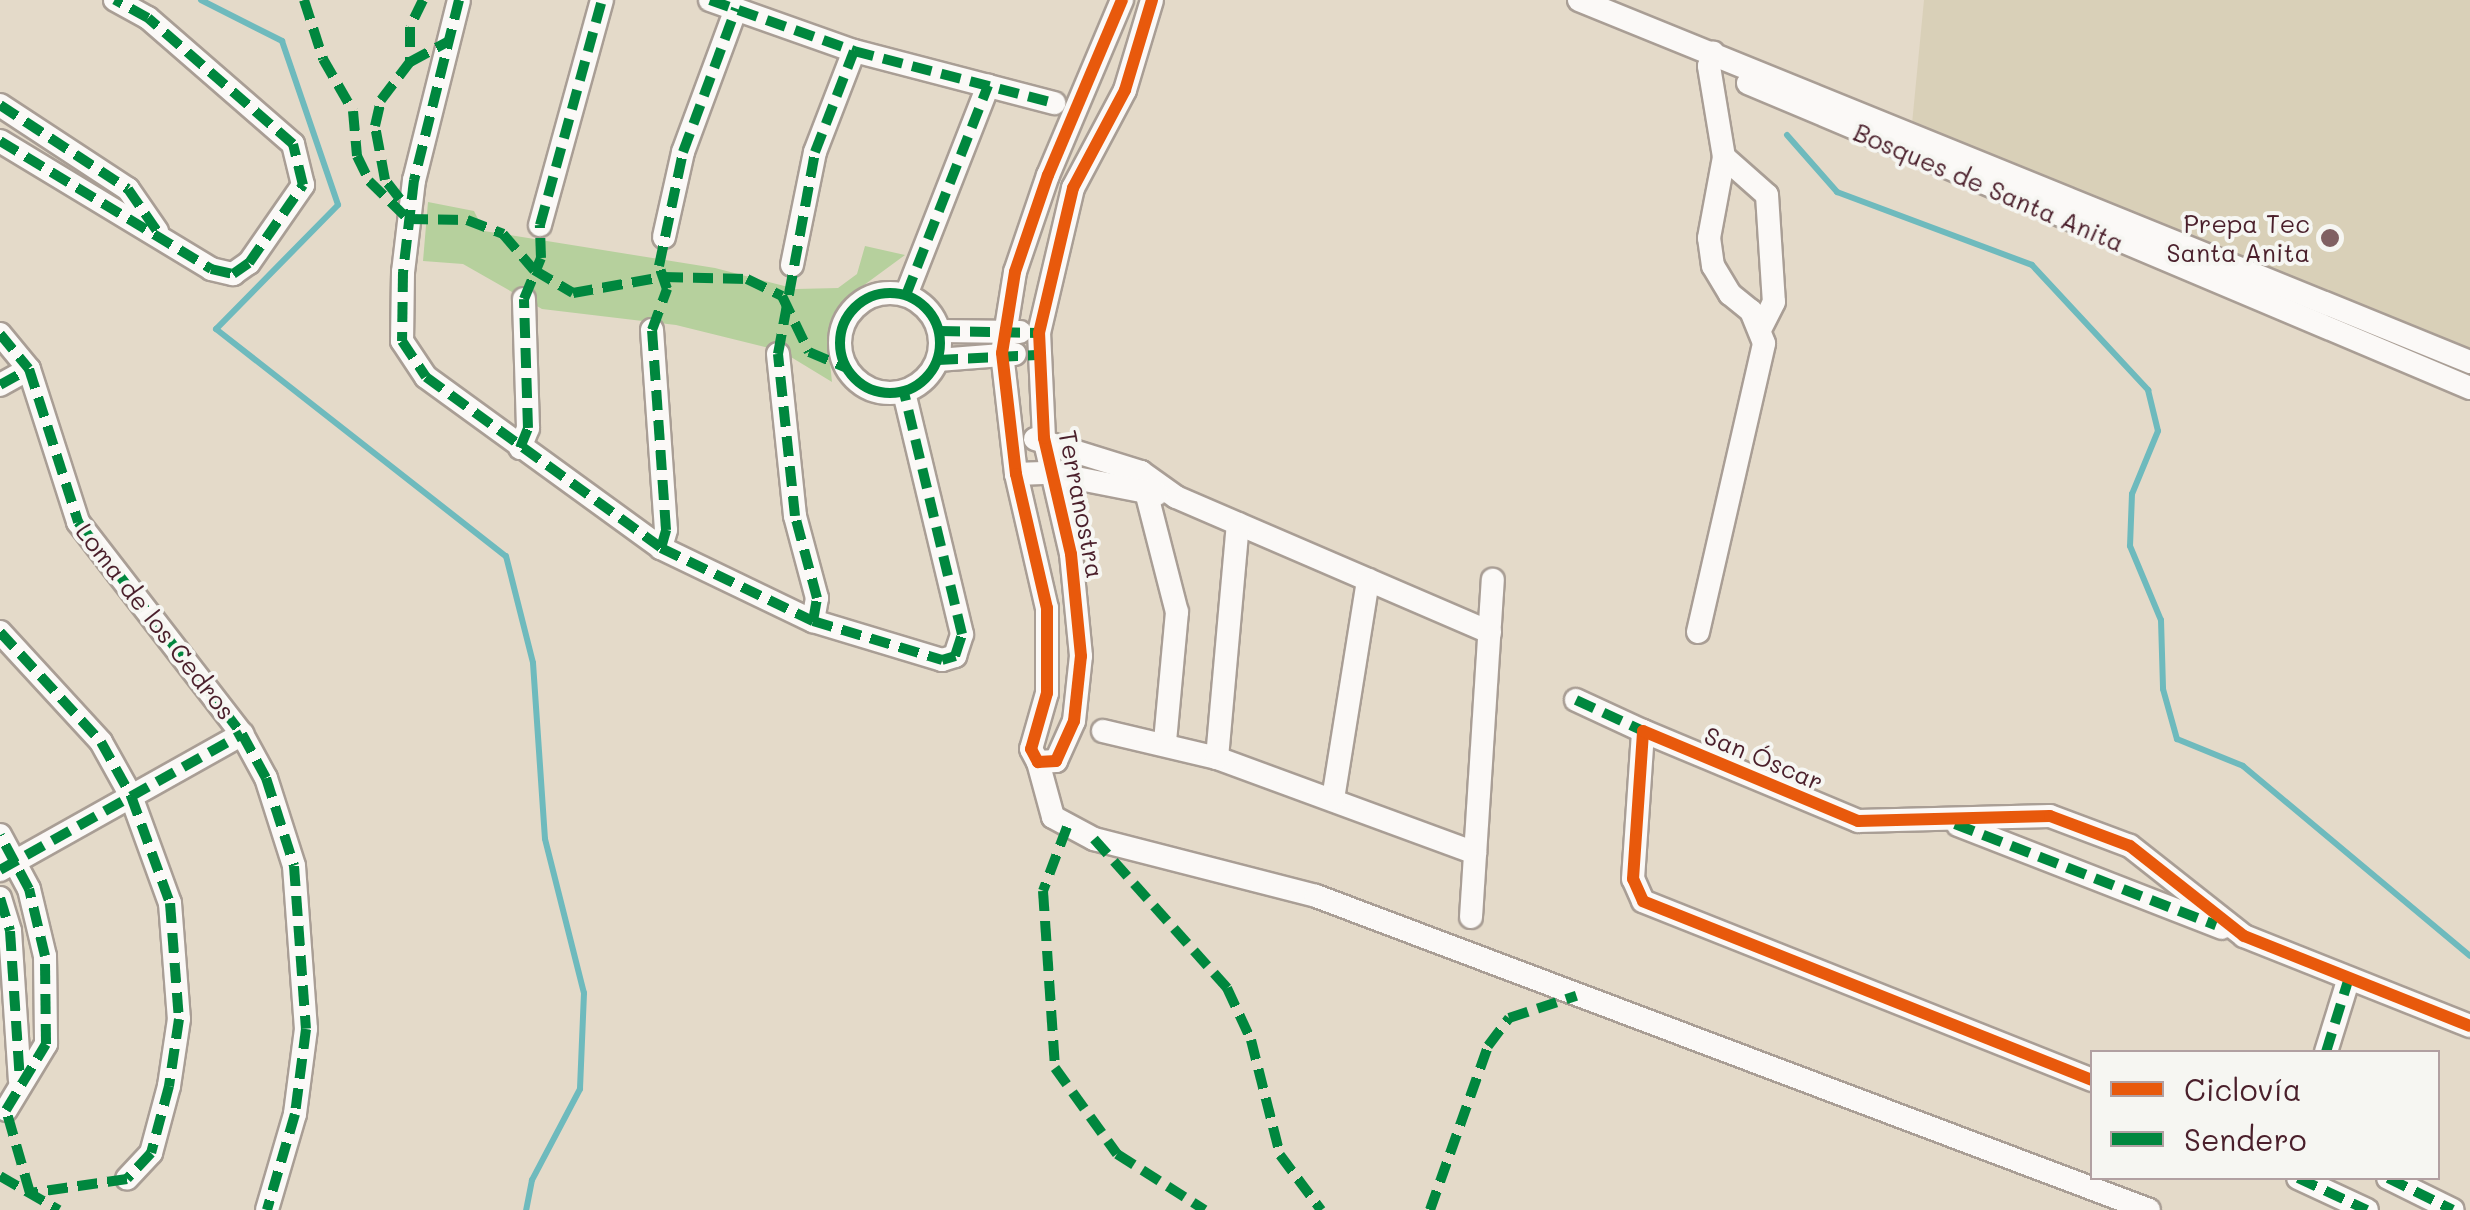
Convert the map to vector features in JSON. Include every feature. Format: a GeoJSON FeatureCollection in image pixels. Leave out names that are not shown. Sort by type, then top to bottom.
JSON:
{"type":"FeatureCollection","features":[{"type":"Feature","properties":{"kind":"street"},"geometry":{"type":"LineString","coordinates":[[0,141],[212,269],[233,274],[249,263],[303,184],[301,162],[293,144],[148,18],[115,0]]}},
{"type":"Feature","properties":{"kind":"street"},"geometry":{"type":"LineString","coordinates":[[460,0],[414,180],[402,342],[426,378],[661,548],[812,621],[930,660],[954,656],[960,647],[904,392]]}},
{"type":"Feature","properties":{"kind":"street"},"geometry":{"type":"LineString","coordinates":[[540,225],[602,0]]}},
{"type":"Feature","properties":{"kind":"street"},"geometry":{"type":"LineString","coordinates":[[710,0],[854,51],[1054,103]]}},
{"type":"Feature","properties":{"kind":"street"},"geometry":{"type":"LineString","coordinates":[[1122,0],[1048,175],[1015,272],[1004,342],[1011,441],[1051,653],[1031,749],[1053,817],[1094,839],[1316,896],[2149,1210]]}},
{"type":"Feature","properties":{"kind":"street","name":"Terranostra"},"geometry":{"type":"LineString","coordinates":[[1038,762],[1056,761],[1080,694],[1078,608],[1044,438],[1038,344],[1073,188],[1125,90],[1152,0]]}},
{"type":"Feature","properties":{"kind":"street","name":"Bosques de Santa Anita"},"geometry":{"type":"LineString","coordinates":[[1579,0],[1618,10],[1683,41],[1711,60],[2470,362]]}},
{"type":"Feature","properties":{"kind":"street"},"geometry":{"type":"LineString","coordinates":[[664,236],[683,152],[736,10]]}},
{"type":"Feature","properties":{"kind":"street"},"geometry":{"type":"LineString","coordinates":[[792,266],[815,152],[854,51]]}},
{"type":"Feature","properties":{"kind":"street"},"geometry":{"type":"LineString","coordinates":[[1711,60],[1724,157],[1709,238],[1713,266],[1761,327]]}},
{"type":"Feature","properties":{"kind":"street"},"geometry":{"type":"LineString","coordinates":[[906,294],[988,86]]}},
{"type":"Feature","properties":{"kind":"street"},"geometry":{"type":"LineString","coordinates":[[0,106],[128,189],[162,238]]}},
{"type":"Feature","properties":{"kind":"street"},"geometry":{"type":"LineString","coordinates":[[1698,632],[1764,362],[1761,327],[1774,302],[1767,196],[1724,157]]}},
{"type":"Feature","properties":{"kind":"street","name":"Bosques de Santa Anita"},"geometry":{"type":"LineString","coordinates":[[2238,268],[2470,388]]}},
{"type":"Feature","properties":{"kind":"street"},"geometry":{"type":"LineString","coordinates":[[906,294],[933,316],[940,331],[938,360],[925,380],[904,392],[864,386],[845,367],[840,348],[851,310],[866,298],[906,294]]}},
{"type":"Feature","properties":{"kind":"street"},"geometry":{"type":"LineString","coordinates":[[520,448],[528,428],[524,299]]}},
{"type":"Feature","properties":{"kind":"street"},"geometry":{"type":"LineString","coordinates":[[652,330],[666,530],[661,548]]}},
{"type":"Feature","properties":{"kind":"street"},"geometry":{"type":"LineString","coordinates":[[940,331],[1038,344]]}},
{"type":"Feature","properties":{"kind":"street","name":"Loma de los Cedros"},"geometry":{"type":"LineString","coordinates":[[0,334],[29,369],[78,522],[242,734],[266,778],[294,866],[304,942],[306,1029],[295,1114],[267,1210]]}},
{"type":"Feature","properties":{"kind":"street"},"geometry":{"type":"LineString","coordinates":[[938,360],[1004,342]]}},
{"type":"Feature","properties":{"kind":"street"},"geometry":{"type":"LineString","coordinates":[[778,354],[794,516],[817,598],[812,621]]}},
{"type":"Feature","properties":{"kind":"street"},"geometry":{"type":"LineString","coordinates":[[0,385],[29,369]]}},
{"type":"Feature","properties":{"kind":"street"},"geometry":{"type":"LineString","coordinates":[[1011,441],[1044,438],[1490,632]]}},
{"type":"Feature","properties":{"kind":"street"},"geometry":{"type":"LineString","coordinates":[[1016,474],[1050,473],[1142,482]]}},
{"type":"Feature","properties":{"kind":"street"},"geometry":{"type":"LineString","coordinates":[[1142,482],[1176,612],[1165,742]]}},
{"type":"Feature","properties":{"kind":"street"},"geometry":{"type":"LineString","coordinates":[[1216,758],[1238,524]]}},
{"type":"Feature","properties":{"kind":"street"},"geometry":{"type":"LineString","coordinates":[[1334,799],[1368,580]]}},
{"type":"Feature","properties":{"kind":"street"},"geometry":{"type":"LineString","coordinates":[[1471,917],[1494,580]]}},
{"type":"Feature","properties":{"kind":"street"},"geometry":{"type":"LineString","coordinates":[[0,632],[62,693],[132,796],[170,903],[179,1020],[152,1153],[126,1179]]}},
{"type":"Feature","properties":{"kind":"street","name":"San Óscar"},"geometry":{"type":"LineString","coordinates":[[1576,700],[1858,821],[1948,822],[2050,816],[2130,846],[2244,936]]}},
{"type":"Feature","properties":{"kind":"street"},"geometry":{"type":"LineString","coordinates":[[1103,731],[1165,742],[1216,758],[1475,853]]}},
{"type":"Feature","properties":{"kind":"street"},"geometry":{"type":"LineString","coordinates":[[1644,731],[1633,879],[1643,901],[1970,1026],[2090,1079]]}},
{"type":"Feature","properties":{"kind":"street"},"geometry":{"type":"LineString","coordinates":[[8,864],[242,734]]}},
{"type":"Feature","properties":{"kind":"street","name":"San Óscar"},"geometry":{"type":"LineString","coordinates":[[1948,822],[2244,936],[2348,982],[2470,1026]]}},
{"type":"Feature","properties":{"kind":"street"},"geometry":{"type":"LineString","coordinates":[[0,835],[45,956],[46,1044],[20,1080],[6,1110]]}},
{"type":"Feature","properties":{"kind":"street"},"geometry":{"type":"LineString","coordinates":[[0,898],[12,947],[20,1080]]}},
{"type":"Feature","properties":{"kind":"street"},"geometry":{"type":"LineString","coordinates":[[2327,1050],[2348,982]]}},
{"type":"Feature","properties":{"kind":"street"},"geometry":{"type":"LineString","coordinates":[[2302,1180],[2367,1210]]}},
{"type":"Feature","properties":{"kind":"street"},"geometry":{"type":"LineString","coordinates":[[2392,1180],[2453,1210]]}},
{"type":"Feature","properties":{"kind":"shaded area","name":"Prepa Tec Santa Anita"},"geometry":{"type":"Polygon","coordinates":[[[1924,0],[2470,0],[2470,352],[1912,124],[1924,0]]]}},
{"type":"Feature","properties":{"kind":"green space"},"geometry":{"type":"Polygon","coordinates":[[[428,202],[474,211],[484,231],[715,268],[796,289],[838,288],[857,274],[865,246],[905,255],[845,299],[827,335],[832,382],[781,351],[676,325],[542,309],[463,264],[423,261],[428,202]]]}},
{"type":"Feature","properties":{"kind":"waterway"},"geometry":{"type":"LineString","coordinates":[[201,0],[282,41],[338,205],[216,329],[506,556],[533,663],[545,839],[584,993],[580,1089],[532,1180],[526,1210]]}},
{"type":"Feature","properties":{"kind":"waterway"},"geometry":{"type":"LineString","coordinates":[[1787,135],[1837,192],[2032,265],[2148,390],[2158,431],[2132,494],[2130,546],[2161,620],[2163,689],[2177,739],[2243,766],[2470,956]]}},
{"type":"Feature","properties":{"kind":"marked path"},"geometry":{"type":"LineString","coordinates":[[0,141],[211,269],[233,274],[249,263],[303,185],[293,144],[148,18],[115,0]]}},
{"type":"Feature","properties":{"kind":"marked path"},"geometry":{"type":"LineString","coordinates":[[304,0],[323,59],[353,111],[357,156],[369,181],[408,219],[467,220],[503,234],[534,270],[573,293],[663,277],[747,279],[782,296],[809,352],[845,367]]}},
{"type":"Feature","properties":{"kind":"marked path"},"geometry":{"type":"LineString","coordinates":[[423,0],[410,27],[410,62],[449,41]]}},
{"type":"Feature","properties":{"kind":"marked path"},"geometry":{"type":"LineString","coordinates":[[459,0],[414,180],[403,272],[402,341],[426,377],[661,548],[813,621],[942,660],[955,656],[962,634],[904,392]]}},
{"type":"Feature","properties":{"kind":"marked path"},"geometry":{"type":"LineString","coordinates":[[520,448],[528,428],[524,299],[541,258],[540,225],[602,0]]}},
{"type":"Feature","properties":{"kind":"marked path"},"geometry":{"type":"LineString","coordinates":[[710,0],[854,51],[1054,103]]}},
{"type":"Feature","properties":{"kind":"marked path"},"geometry":{"type":"LineString","coordinates":[[661,548],[666,530],[652,330],[667,289],[659,266],[683,152],[736,9]]}},
{"type":"Feature","properties":{"kind":"marked path"},"geometry":{"type":"LineString","coordinates":[[813,621],[817,598],[795,516],[778,354],[815,152],[854,51]]}},
{"type":"Feature","properties":{"kind":"marked path"},"geometry":{"type":"LineString","coordinates":[[400,199],[385,180],[375,126],[381,100],[410,62]]}},
{"type":"Feature","properties":{"kind":"marked path"},"geometry":{"type":"LineString","coordinates":[[906,295],[988,86]]}},
{"type":"Feature","properties":{"kind":"marked path"},"geometry":{"type":"LineString","coordinates":[[0,105],[128,189],[159,234]]}},
{"type":"Feature","properties":{"kind":"marked path"},"geometry":{"type":"LineString","coordinates":[[890,293],[909,296],[926,307],[937,324],[940,343],[937,362],[926,379],[909,390],[890,393],[871,390],[854,379],[843,362],[840,343],[843,324],[854,307],[871,296],[890,293]]}},
{"type":"Feature","properties":{"kind":"marked path"},"geometry":{"type":"LineString","coordinates":[[940,331],[1039,333]]}},
{"type":"Feature","properties":{"kind":"marked path"},"geometry":{"type":"LineString","coordinates":[[0,334],[29,369],[78,522],[242,734],[266,778],[294,866],[306,1029],[295,1114],[267,1210]]}},
{"type":"Feature","properties":{"kind":"marked path"},"geometry":{"type":"LineString","coordinates":[[938,360],[1037,355]]}},
{"type":"Feature","properties":{"kind":"marked path"},"geometry":{"type":"LineString","coordinates":[[0,385],[29,369]]}},
{"type":"Feature","properties":{"kind":"marked path"},"geometry":{"type":"LineString","coordinates":[[0,632],[101,742],[131,796],[170,903],[179,1019],[169,1086],[151,1153],[127,1179],[30,1193],[6,1110],[46,1044],[45,956],[29,889],[0,835]]}},
{"type":"Feature","properties":{"kind":"marked path"},"geometry":{"type":"LineString","coordinates":[[1576,700],[1643,731]]}},
{"type":"Feature","properties":{"kind":"marked path"},"geometry":{"type":"LineString","coordinates":[[0,870],[242,734]]}},
{"type":"Feature","properties":{"kind":"marked path"},"geometry":{"type":"LineString","coordinates":[[1955,824],[2216,925]]}},
{"type":"Feature","properties":{"kind":"marked path"},"geometry":{"type":"LineString","coordinates":[[1067,827],[1043,891],[1055,1068],[1117,1154],[1205,1210]]}},
{"type":"Feature","properties":{"kind":"marked path"},"geometry":{"type":"LineString","coordinates":[[1094,839],[1227,988],[1251,1040],[1280,1155],[1321,1210]]}},
{"type":"Feature","properties":{"kind":"marked path"},"geometry":{"type":"LineString","coordinates":[[0,898],[10,931],[20,1080]]}},
{"type":"Feature","properties":{"kind":"marked path"},"geometry":{"type":"LineString","coordinates":[[2327,1050],[2348,981]]}},
{"type":"Feature","properties":{"kind":"marked path"},"geometry":{"type":"LineString","coordinates":[[1430,1210],[1488,1046],[1509,1018],[1576,996]]}},
{"type":"Feature","properties":{"kind":"marked path"},"geometry":{"type":"LineString","coordinates":[[0,1176],[59,1210]]}},
{"type":"Feature","properties":{"kind":"marked path"},"geometry":{"type":"LineString","coordinates":[[2302,1180],[2367,1210]]}},
{"type":"Feature","properties":{"kind":"marked path"},"geometry":{"type":"LineString","coordinates":[[2392,1180],[2453,1210]]}},
{"type":"Feature","properties":{"kind":"cycle path"},"geometry":{"type":"LineString","coordinates":[[1122,0],[1048,175],[1015,272],[1002,353],[1016,474],[1047,608],[1047,693],[1031,749],[1038,762],[1056,761],[1074,721],[1081,656],[1071,554],[1044,438],[1039,333],[1073,188],[1125,90],[1152,0]]}},
{"type":"Feature","properties":{"kind":"cycle path"},"geometry":{"type":"LineString","coordinates":[[2090,1079],[1643,901],[1633,879],[1643,731],[1858,821],[2050,816],[2130,846],[2244,936],[2470,1026]]}},
{"type":"Feature","properties":{"kind":"place","name":"Prepa Tec Santa Anita"},"geometry":{"type":"Point","coordinates":[2330,238]}}]}
